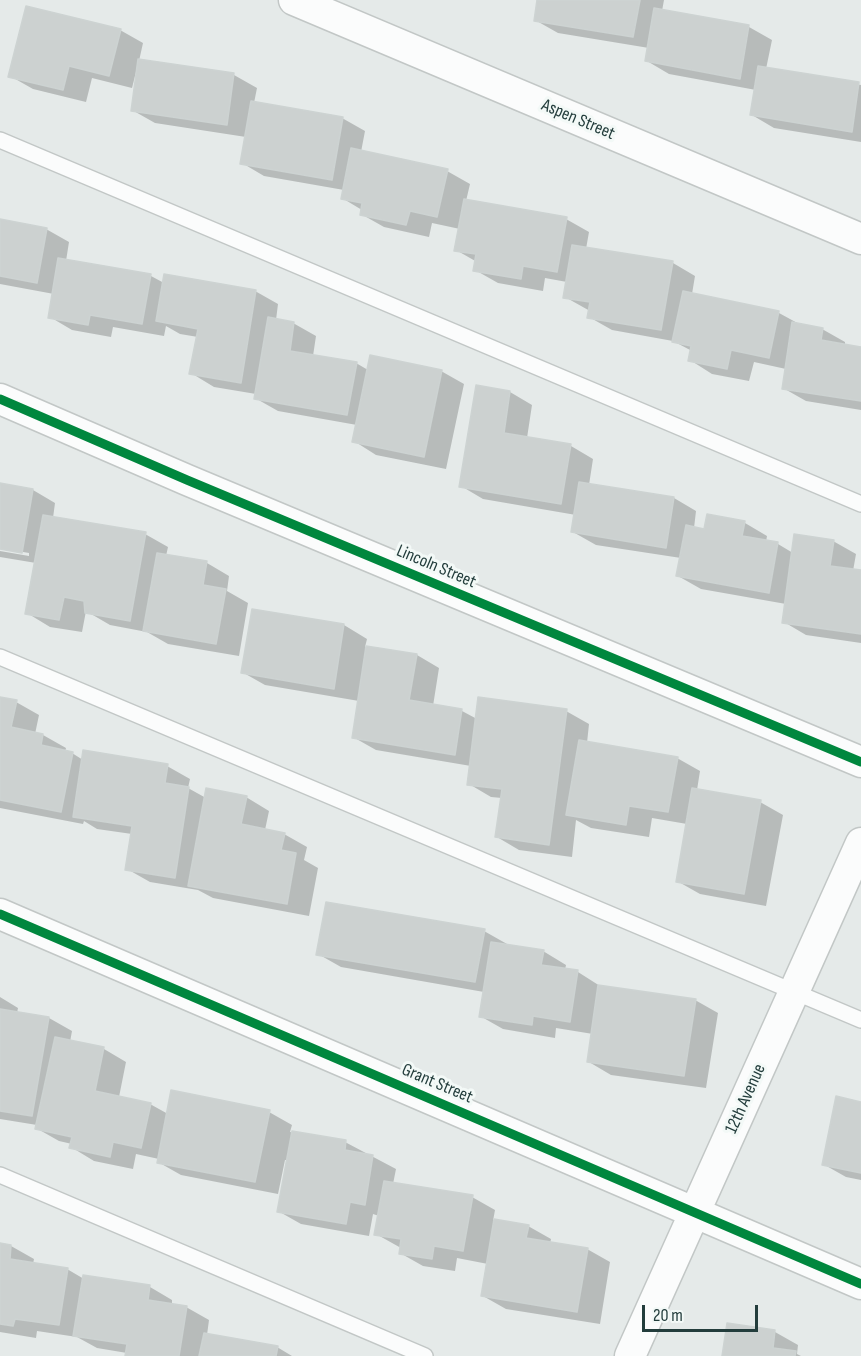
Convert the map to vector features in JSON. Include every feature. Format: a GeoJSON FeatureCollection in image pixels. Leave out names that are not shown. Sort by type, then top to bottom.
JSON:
{"type":"FeatureCollection","features":[{"type":"Feature","properties":{"kind":"street","name":"Aspen Street"},"geometry":{"type":"LineString","coordinates":[[294,0],[861,239]]}},
{"type":"Feature","properties":{"kind":"street","name":"Lincoln Street"},"geometry":{"type":"LineString","coordinates":[[0,399],[187,480],[861,762]]}},
{"type":"Feature","properties":{"kind":"street","name":"12th Avenue"},"geometry":{"type":"LineString","coordinates":[[630,1356],[861,843]]}},
{"type":"Feature","properties":{"kind":"street","name":"Grant Street"},"geometry":{"type":"LineString","coordinates":[[0,914],[861,1284]]}},
{"type":"Feature","properties":{"kind":"lane"},"geometry":{"type":"LineString","coordinates":[[0,140],[861,504]]}},
{"type":"Feature","properties":{"kind":"lane"},"geometry":{"type":"LineString","coordinates":[[0,657],[861,1020]]}},
{"type":"Feature","properties":{"kind":"lane"},"geometry":{"type":"LineString","coordinates":[[0,1175],[425,1356]]}},
{"type":"Feature","properties":{"kind":"building"},"geometry":{"type":"Polygon","coordinates":[[[537,0],[640,0],[633,37],[534,21],[537,0]]]}},
{"type":"Feature","properties":{"kind":"building"},"geometry":{"type":"Polygon","coordinates":[[[26,6],[121,29],[109,76],[69,66],[63,90],[8,77],[26,6]]]}},
{"type":"Feature","properties":{"kind":"building"},"geometry":{"type":"Polygon","coordinates":[[[654,8],[749,25],[740,79],[645,61],[654,8]]]}},
{"type":"Feature","properties":{"kind":"building"},"geometry":{"type":"Polygon","coordinates":[[[138,59],[234,73],[227,125],[131,111],[138,59]]]}},
{"type":"Feature","properties":{"kind":"building"},"geometry":{"type":"Polygon","coordinates":[[[758,66],[859,82],[852,132],[750,115],[758,66]]]}},
{"type":"Feature","properties":{"kind":"building"},"geometry":{"type":"Polygon","coordinates":[[[251,101],[343,117],[332,180],[240,164],[251,101]]]}},
{"type":"Feature","properties":{"kind":"building"},"geometry":{"type":"Polygon","coordinates":[[[351,148],[448,169],[437,217],[410,211],[406,225],[360,215],[362,203],[341,199],[351,148]]]}},
{"type":"Feature","properties":{"kind":"building"},"geometry":{"type":"Polygon","coordinates":[[[464,199],[567,217],[557,272],[523,266],[521,279],[473,271],[476,254],[454,251],[464,199]]]}},
{"type":"Feature","properties":{"kind":"building"},"geometry":{"type":"Polygon","coordinates":[[[0,219],[47,228],[37,283],[0,276],[0,219]]]}},
{"type":"Feature","properties":{"kind":"building"},"geometry":{"type":"Polygon","coordinates":[[[572,245],[673,261],[661,330],[587,318],[590,302],[563,298],[572,245]]]}},
{"type":"Feature","properties":{"kind":"building"},"geometry":{"type":"Polygon","coordinates":[[[58,258],[151,274],[142,324],[90,315],[88,325],[48,318],[58,258]]]}},
{"type":"Feature","properties":{"kind":"building"},"geometry":{"type":"Polygon","coordinates":[[[164,274],[256,290],[241,383],[189,374],[198,329],[156,321],[164,274]]]}},
{"type":"Feature","properties":{"kind":"building"},"geometry":{"type":"Polygon","coordinates":[[[683,291],[779,311],[769,358],[731,350],[727,369],[688,361],[691,346],[672,342],[683,291]]]}},
{"type":"Feature","properties":{"kind":"building"},"geometry":{"type":"Polygon","coordinates":[[[268,317],[294,322],[290,351],[357,362],[347,415],[254,399],[268,317]]]}},
{"type":"Feature","properties":{"kind":"building"},"geometry":{"type":"Polygon","coordinates":[[[792,322],[823,328],[821,340],[861,347],[861,401],[782,389],[792,322]]]}},
{"type":"Feature","properties":{"kind":"building"},"geometry":{"type":"Polygon","coordinates":[[[370,355],[442,370],[424,457],[352,442],[370,355]]]}},
{"type":"Feature","properties":{"kind":"building"},"geometry":{"type":"Polygon","coordinates":[[[476,385],[510,391],[504,433],[571,444],[561,504],[459,487],[476,385]]]}},
{"type":"Feature","properties":{"kind":"building"},"geometry":{"type":"Polygon","coordinates":[[[579,482],[674,497],[666,548],[571,532],[579,482]]]}},
{"type":"Feature","properties":{"kind":"building"},"geometry":{"type":"Polygon","coordinates":[[[0,483],[33,489],[22,553],[0,549],[0,483]]]}},
{"type":"Feature","properties":{"kind":"building"},"geometry":{"type":"Polygon","coordinates":[[[707,514],[745,521],[742,536],[778,542],[769,593],[676,576],[686,525],[704,529],[707,514]]]}},
{"type":"Feature","properties":{"kind":"building"},"geometry":{"type":"Polygon","coordinates":[[[43,515],[146,532],[130,621],[85,613],[84,601],[64,597],[59,620],[25,614],[43,515]]]}},
{"type":"Feature","properties":{"kind":"building"},"geometry":{"type":"Polygon","coordinates":[[[794,534],[834,540],[830,566],[861,570],[861,634],[782,623],[794,534]]]}},
{"type":"Feature","properties":{"kind":"building"},"geometry":{"type":"Polygon","coordinates":[[[157,553],[207,561],[203,585],[226,589],[216,644],[143,631],[157,553]]]}},
{"type":"Feature","properties":{"kind":"building"},"geometry":{"type":"Polygon","coordinates":[[[252,609],[344,624],[334,689],[241,673],[252,609]]]}},
{"type":"Feature","properties":{"kind":"building"},"geometry":{"type":"Polygon","coordinates":[[[366,646],[417,654],[409,700],[462,709],[455,755],[352,738],[366,646]]]}},
{"type":"Feature","properties":{"kind":"building"},"geometry":{"type":"Polygon","coordinates":[[[0,697],[17,700],[11,727],[43,734],[41,745],[73,752],[61,812],[0,800],[0,697]]]}},
{"type":"Feature","properties":{"kind":"building"},"geometry":{"type":"Polygon","coordinates":[[[478,697],[567,709],[549,845],[495,837],[502,789],[467,785],[478,697]]]}},
{"type":"Feature","properties":{"kind":"building"},"geometry":{"type":"Polygon","coordinates":[[[579,740],[678,757],[668,812],[629,806],[626,825],[566,815],[579,740]]]}},
{"type":"Feature","properties":{"kind":"building"},"geometry":{"type":"Polygon","coordinates":[[[83,750],[168,764],[165,783],[189,787],[175,878],[125,870],[132,826],[73,817],[83,750]]]}},
{"type":"Feature","properties":{"kind":"building"},"geometry":{"type":"Polygon","coordinates":[[[206,788],[247,796],[241,824],[285,833],[281,850],[296,853],[287,904],[188,886],[206,788]]]}},
{"type":"Feature","properties":{"kind":"building"},"geometry":{"type":"Polygon","coordinates":[[[692,788],[761,800],[744,894],[676,882],[692,788]]]}},
{"type":"Feature","properties":{"kind":"building"},"geometry":{"type":"Polygon","coordinates":[[[326,902],[485,929],[475,982],[316,955],[326,902]]]}},
{"type":"Feature","properties":{"kind":"building"},"geometry":{"type":"Polygon","coordinates":[[[491,942],[544,950],[541,965],[578,970],[570,1022],[533,1016],[532,1025],[479,1017],[491,942]]]}},
{"type":"Feature","properties":{"kind":"building"},"geometry":{"type":"Polygon","coordinates":[[[598,985],[696,999],[684,1076],[587,1062],[598,985]]]}},
{"type":"Feature","properties":{"kind":"building"},"geometry":{"type":"Polygon","coordinates":[[[0,1009],[49,1017],[32,1116],[0,1111],[0,1009]]]}},
{"type":"Feature","properties":{"kind":"building"},"geometry":{"type":"Polygon","coordinates":[[[55,1037],[104,1047],[95,1091],[151,1103],[141,1148],[113,1142],[110,1157],[69,1148],[72,1137],[35,1129],[55,1037]]]}},
{"type":"Feature","properties":{"kind":"building"},"geometry":{"type":"Polygon","coordinates":[[[171,1090],[270,1110],[255,1182],[157,1163],[171,1090]]]}},
{"type":"Feature","properties":{"kind":"building"},"geometry":{"type":"Polygon","coordinates":[[[836,1096],[861,1102],[861,1173],[822,1165],[836,1096]]]}},
{"type":"Feature","properties":{"kind":"building"},"geometry":{"type":"Polygon","coordinates":[[[292,1131],[346,1140],[345,1150],[373,1155],[365,1205],[350,1202],[346,1224],[277,1212],[292,1131]]]}},
{"type":"Feature","properties":{"kind":"building"},"geometry":{"type":"Polygon","coordinates":[[[384,1181],[473,1195],[463,1251],[434,1246],[432,1259],[399,1254],[401,1239],[374,1235],[384,1181]]]}},
{"type":"Feature","properties":{"kind":"building"},"geometry":{"type":"Polygon","coordinates":[[[494,1219],[529,1225],[526,1238],[588,1248],[577,1312],[481,1296],[494,1219]]]}},
{"type":"Feature","properties":{"kind":"building"},"geometry":{"type":"Polygon","coordinates":[[[0,1243],[11,1245],[10,1259],[68,1268],[59,1325],[15,1319],[13,1326],[0,1324],[0,1243]]]}},
{"type":"Feature","properties":{"kind":"building"},"geometry":{"type":"Polygon","coordinates":[[[83,1275],[150,1285],[148,1300],[187,1306],[179,1356],[125,1356],[127,1344],[73,1336],[83,1275]]]}},
{"type":"Feature","properties":{"kind":"building"},"geometry":{"type":"Polygon","coordinates":[[[727,1323],[775,1330],[773,1348],[796,1351],[795,1356],[722,1356],[727,1323]]]}},
{"type":"Feature","properties":{"kind":"building"},"geometry":{"type":"Polygon","coordinates":[[[204,1333],[278,1346],[276,1356],[199,1356],[204,1333]]]}},
{"type":"Feature","properties":{"kind":"cycle path"},"geometry":{"type":"LineString","coordinates":[[0,399],[187,480],[861,762]]}},
{"type":"Feature","properties":{"kind":"cycle path"},"geometry":{"type":"LineString","coordinates":[[0,914],[861,1284]]}}]}
